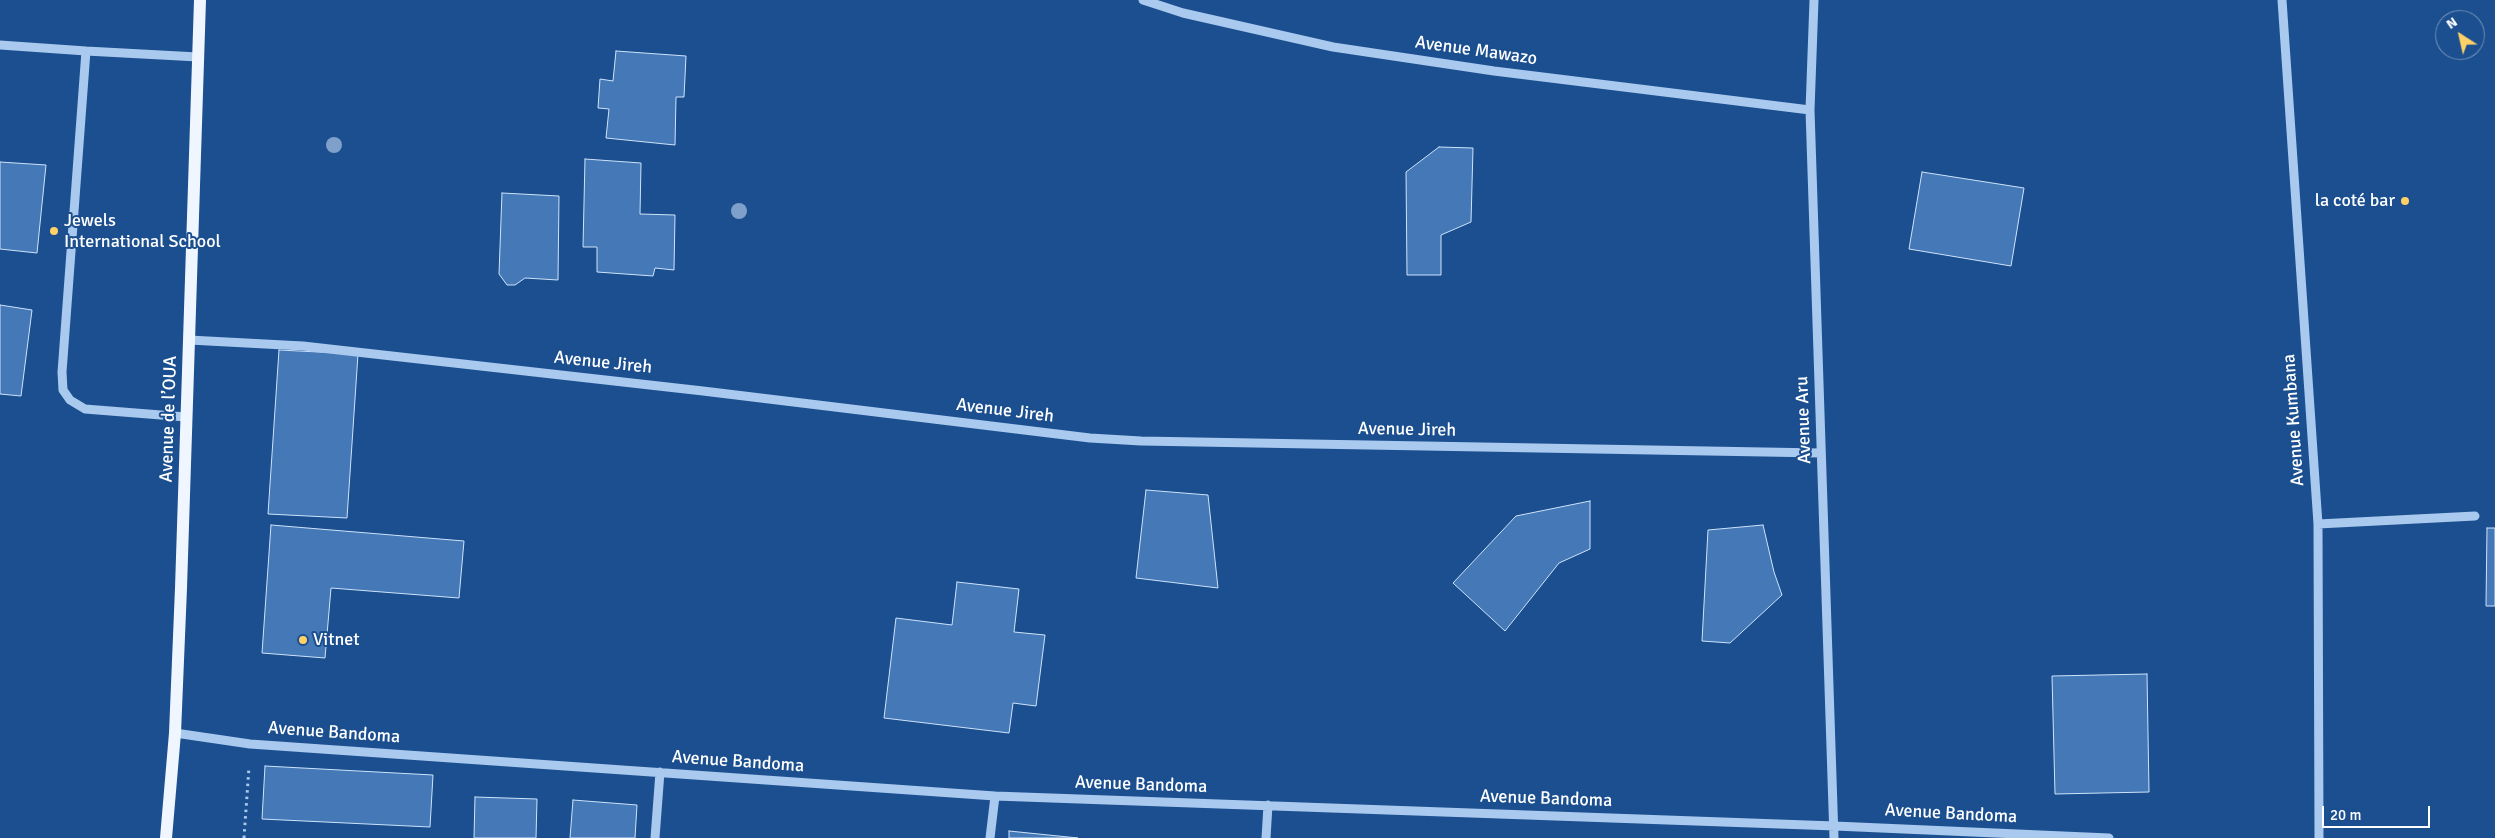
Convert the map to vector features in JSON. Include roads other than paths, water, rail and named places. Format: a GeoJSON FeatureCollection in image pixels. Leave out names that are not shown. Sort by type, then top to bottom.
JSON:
{"type":"FeatureCollection","features":[{"type":"Feature","properties":{"kind":"main road","name":"Avenue de l’OUA"},"geometry":{"type":"LineString","coordinates":[[166,838],[175,734],[200,0]]}},
{"type":"Feature","properties":{"kind":"street","name":"Avenue Mawazo"},"geometry":{"type":"LineString","coordinates":[[1143,0],[1183,13],[1333,47],[1494,71],[1810,110]]}},
{"type":"Feature","properties":{"kind":"street","name":"Avenue Aru"},"geometry":{"type":"LineString","coordinates":[[1814,0],[1810,110],[1834,838]]}},
{"type":"Feature","properties":{"kind":"street","name":"Avenue Kumbana"},"geometry":{"type":"LineString","coordinates":[[2282,0],[2318,524],[2319,838]]}},
{"type":"Feature","properties":{"kind":"street"},"geometry":{"type":"LineString","coordinates":[[0,45],[198,57]]}},
{"type":"Feature","properties":{"kind":"street"},"geometry":{"type":"LineString","coordinates":[[86,51],[62,372],[63,390],[70,400],[85,408],[186,417]]}},
{"type":"Feature","properties":{"kind":"street","name":"Avenue Jireh"},"geometry":{"type":"LineString","coordinates":[[189,340],[312,347],[703,391],[1090,438],[1141,441],[1821,453]]}},
{"type":"Feature","properties":{"kind":"street"},"geometry":{"type":"LineString","coordinates":[[2318,524],[2475,516]]}},
{"type":"Feature","properties":{"kind":"street","name":"Avenue Bandoma"},"geometry":{"type":"LineString","coordinates":[[175,734],[250,744],[995,796],[1835,826],[2108,838]]}},
{"type":"Feature","properties":{"kind":"street"},"geometry":{"type":"LineString","coordinates":[[655,838],[660,772]]}},
{"type":"Feature","properties":{"kind":"street"},"geometry":{"type":"LineString","coordinates":[[990,838],[995,796]]}},
{"type":"Feature","properties":{"kind":"street"},"geometry":{"type":"LineString","coordinates":[[1266,838],[1268,805]]}},
{"type":"Feature","properties":{"kind":"place","name":"la coté bar"},"geometry":{"type":"Point","coordinates":[2405,201]}},
{"type":"Feature","properties":{"kind":"place","name":"Jewels International School"},"geometry":{"type":"Point","coordinates":[54,231]}},
{"type":"Feature","properties":{"kind":"place","name":"Vitnet"},"geometry":{"type":"Point","coordinates":[303,640]}}]}
